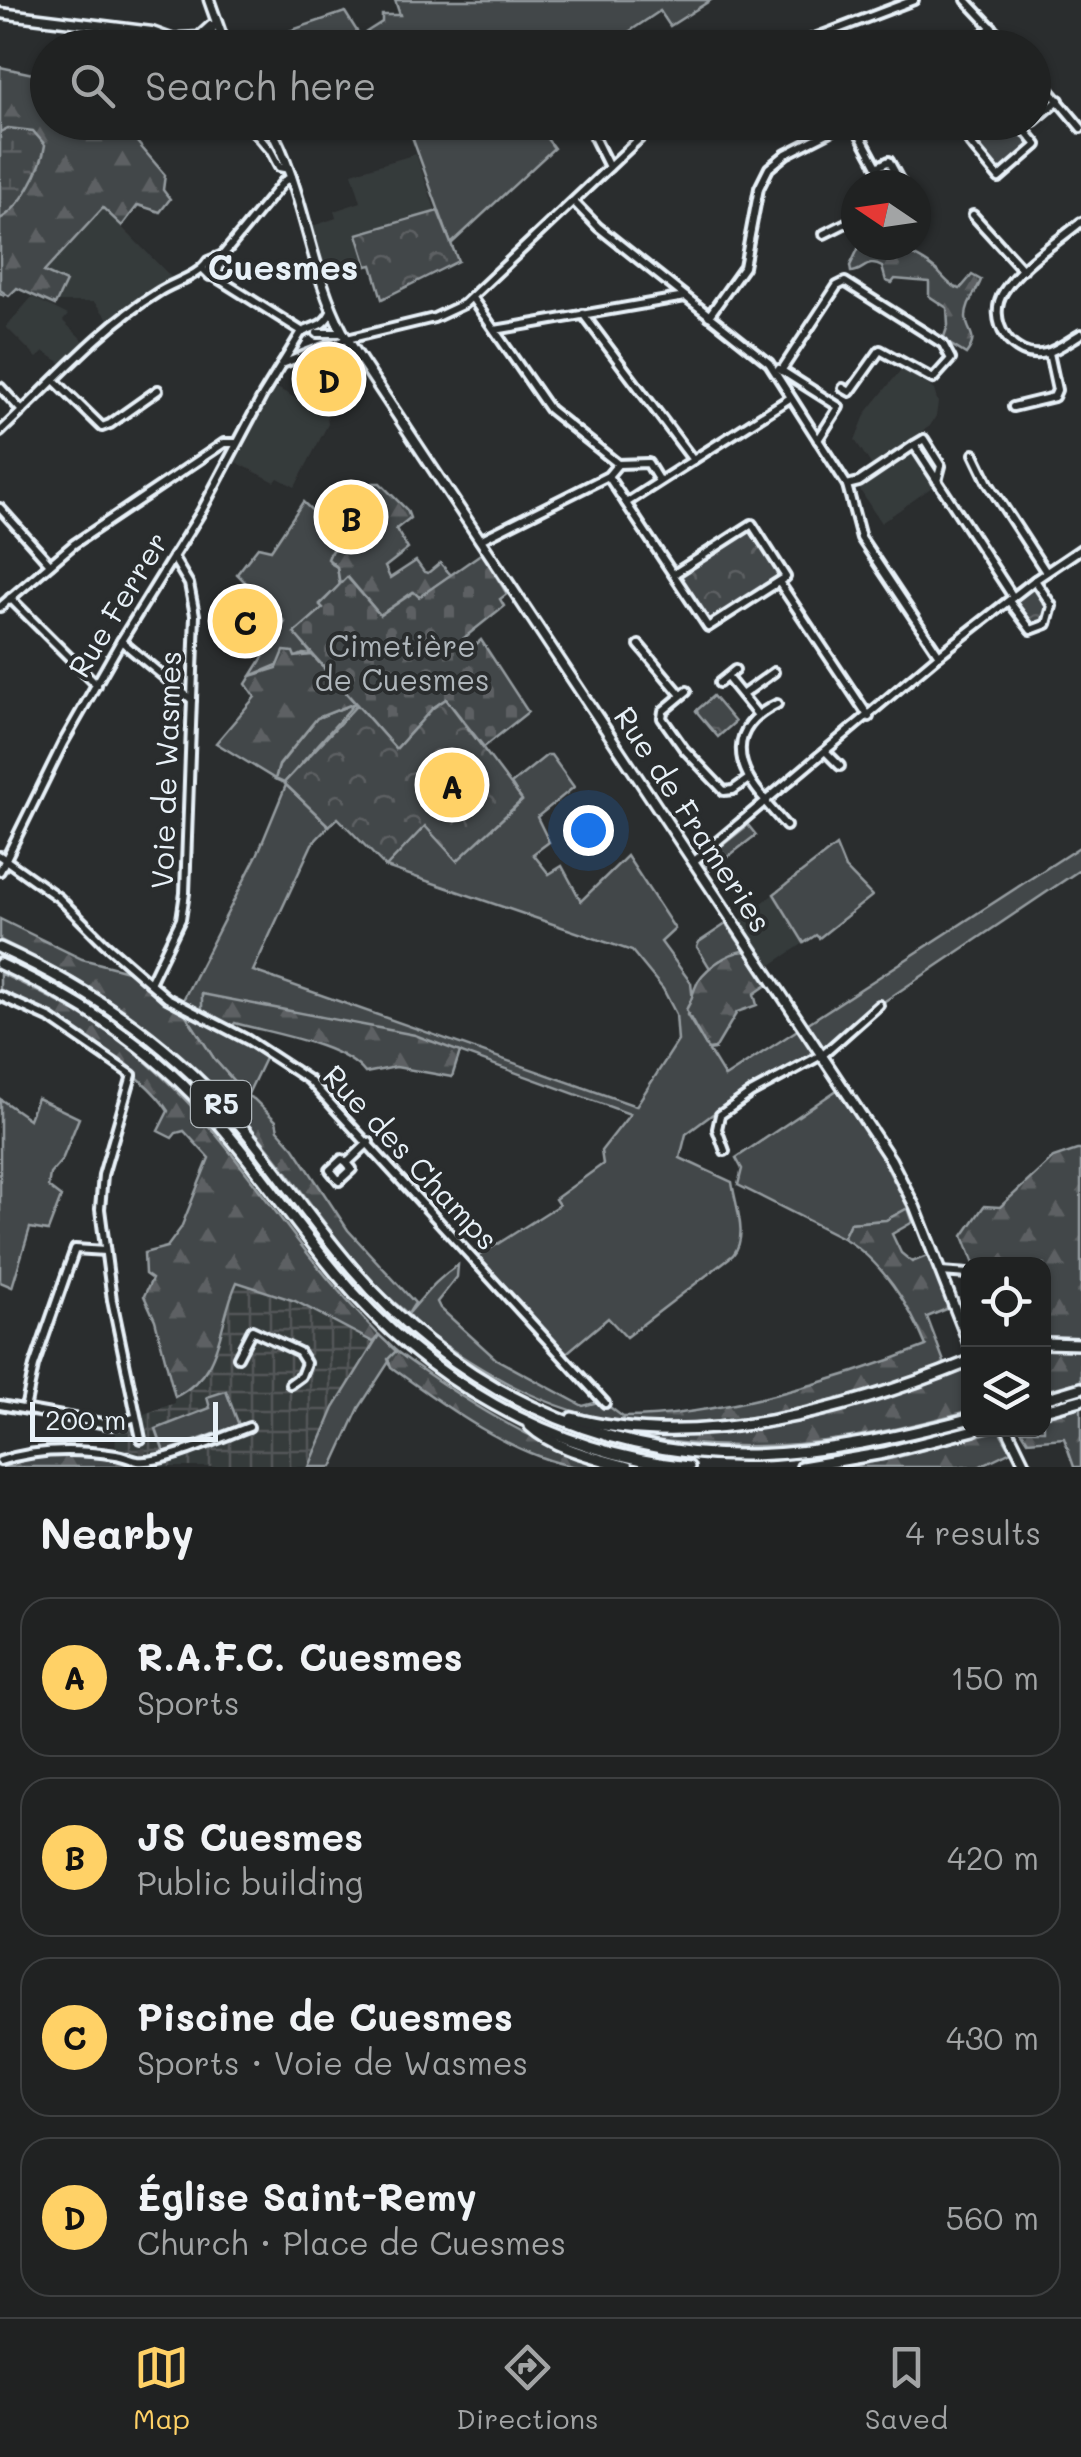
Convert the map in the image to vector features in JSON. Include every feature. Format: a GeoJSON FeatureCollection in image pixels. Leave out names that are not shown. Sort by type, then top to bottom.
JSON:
{"type":"FeatureCollection","features":[{"type":"Feature","properties":{"kind":"highway","name":"R5"},"geometry":{"type":"LineString","coordinates":[[0,948],[102,1002],[180,1062],[248,1134],[350,1266],[396,1314],[424,1339],[494,1388],[553,1417],[649,1446],[749,1455],[866,1442],[961,1421]]}},
{"type":"Feature","properties":{"kind":"highway","name":"R5"},"geometry":{"type":"LineString","coordinates":[[0,964],[94,1014],[170,1073],[215,1119],[338,1276],[412,1350],[458,1384],[526,1422],[614,1453],[689,1467]]}},
{"type":"Feature","properties":{"kind":"highway"},"geometry":{"type":"LineString","coordinates":[[1051,1343],[1081,1344]]}},
{"type":"Feature","properties":{"kind":"highway"},"geometry":{"type":"LineString","coordinates":[[553,1417],[628,1429],[692,1429],[732,1424],[847,1402],[961,1365]]}},
{"type":"Feature","properties":{"kind":"highway"},"geometry":{"type":"LineString","coordinates":[[1051,1397],[1081,1388]]}},
{"type":"Feature","properties":{"kind":"highway"},"geometry":{"type":"LineString","coordinates":[[1051,1408],[1081,1400]]}},
{"type":"Feature","properties":{"kind":"highway"},"geometry":{"type":"LineString","coordinates":[[526,1422],[539,1435],[628,1467]]}},
{"type":"Feature","properties":{"kind":"highway"},"geometry":{"type":"LineString","coordinates":[[802,1467],[884,1453],[961,1433]]}},
{"type":"Feature","properties":{"kind":"main road"},"geometry":{"type":"LineString","coordinates":[[208,0],[218,30]]}},
{"type":"Feature","properties":{"kind":"main road"},"geometry":{"type":"LineString","coordinates":[[0,13],[106,30]]}},
{"type":"Feature","properties":{"kind":"main road"},"geometry":{"type":"LineString","coordinates":[[211,30],[212,13]]}},
{"type":"Feature","properties":{"kind":"main road"},"geometry":{"type":"LineString","coordinates":[[206,30],[211,26]]}},
{"type":"Feature","properties":{"kind":"main road","name":"Rue de Frameries"},"geometry":{"type":"LineString","coordinates":[[275,140],[296,188],[332,310],[345,336],[890,1160],[915,1207],[961,1324]]}},
{"type":"Feature","properties":{"kind":"main road"},"geometry":{"type":"LineString","coordinates":[[1011,1437],[1026,1467]]}},
{"type":"Feature","properties":{"kind":"street"},"geometry":{"type":"LineString","coordinates":[[835,30],[914,0]]}},
{"type":"Feature","properties":{"kind":"street"},"geometry":{"type":"LineString","coordinates":[[966,0],[995,30]]}},
{"type":"Feature","properties":{"kind":"street"},"geometry":{"type":"LineString","coordinates":[[987,30],[992,26]]}},
{"type":"Feature","properties":{"kind":"street"},"geometry":{"type":"LineString","coordinates":[[1051,91],[1081,128]]}},
{"type":"Feature","properties":{"kind":"street"},"geometry":{"type":"LineString","coordinates":[[1051,107],[1059,100]]}},
{"type":"Feature","properties":{"kind":"street"},"geometry":{"type":"LineString","coordinates":[[0,432],[131,311],[223,255],[290,173],[280,167],[261,140]]}},
{"type":"Feature","properties":{"kind":"street"},"geometry":{"type":"LineString","coordinates":[[596,140],[610,167]]}},
{"type":"Feature","properties":{"kind":"street"},"geometry":{"type":"LineString","coordinates":[[282,364],[345,336],[434,318],[472,298],[638,140]]}},
{"type":"Feature","properties":{"kind":"street"},"geometry":{"type":"LineString","coordinates":[[709,316],[744,268],[759,188],[770,168],[786,154],[814,140]]}},
{"type":"Feature","properties":{"kind":"street"},"geometry":{"type":"LineString","coordinates":[[861,140],[879,170]]}},
{"type":"Feature","properties":{"kind":"street"},"geometry":{"type":"LineString","coordinates":[[974,140],[970,144],[999,178],[1037,144],[1033,140]]}},
{"type":"Feature","properties":{"kind":"street"},"geometry":{"type":"LineString","coordinates":[[877,167],[889,161],[894,170]]}},
{"type":"Feature","properties":{"kind":"street"},"geometry":{"type":"LineString","coordinates":[[279,189],[296,188]]}},
{"type":"Feature","properties":{"kind":"street"},"geometry":{"type":"LineString","coordinates":[[574,202],[598,227],[769,363],[839,407],[818,440]]}},
{"type":"Feature","properties":{"kind":"street"},"geometry":{"type":"LineString","coordinates":[[973,215],[1023,270]]}},
{"type":"Feature","properties":{"kind":"street"},"geometry":{"type":"LineString","coordinates":[[1081,222],[1023,270],[999,300],[1000,326],[1018,348],[1035,354],[1049,353],[1081,334]]}},
{"type":"Feature","properties":{"kind":"street"},"geometry":{"type":"LineString","coordinates":[[824,234],[841,226]]}},
{"type":"Feature","properties":{"kind":"street"},"geometry":{"type":"LineString","coordinates":[[214,276],[220,270],[216,262]]}},
{"type":"Feature","properties":{"kind":"street"},"geometry":{"type":"LineString","coordinates":[[203,270],[301,335],[315,332],[345,336]]}},
{"type":"Feature","properties":{"kind":"street"},"geometry":{"type":"LineString","coordinates":[[782,371],[838,286],[845,282],[943,344],[951,359],[932,379],[880,350],[850,392],[843,388]]}},
{"type":"Feature","properties":{"kind":"street"},"geometry":{"type":"LineString","coordinates":[[495,330],[686,296]]}},
{"type":"Feature","properties":{"kind":"street"},"geometry":{"type":"LineString","coordinates":[[472,298],[550,408],[618,464],[648,463],[659,481]]}},
{"type":"Feature","properties":{"kind":"street"},"geometry":{"type":"LineString","coordinates":[[315,332],[332,310]]}},
{"type":"Feature","properties":{"kind":"street"},"geometry":{"type":"LineString","coordinates":[[583,314],[693,460]]}},
{"type":"Feature","properties":{"kind":"street"},"geometry":{"type":"LineString","coordinates":[[315,332],[319,349]]}},
{"type":"Feature","properties":{"kind":"street"},"geometry":{"type":"LineString","coordinates":[[301,335],[300,347],[309,353]]}},
{"type":"Feature","properties":{"kind":"street","name":"Rue Ferrer"},"geometry":{"type":"LineString","coordinates":[[0,872],[3,858],[53,762],[121,640],[222,475],[301,335]]}},
{"type":"Feature","properties":{"kind":"street"},"geometry":{"type":"LineString","coordinates":[[1014,407],[1054,397],[1049,353]]}},
{"type":"Feature","properties":{"kind":"street"},"geometry":{"type":"LineString","coordinates":[[769,363],[847,485],[861,538],[939,655]]}},
{"type":"Feature","properties":{"kind":"street"},"geometry":{"type":"LineString","coordinates":[[55,381],[102,426],[158,390]]}},
{"type":"Feature","properties":{"kind":"street"},"geometry":{"type":"LineString","coordinates":[[0,387],[22,411]]}},
{"type":"Feature","properties":{"kind":"street"},"geometry":{"type":"LineString","coordinates":[[626,504],[790,398]]}},
{"type":"Feature","properties":{"kind":"street"},"geometry":{"type":"LineString","coordinates":[[847,485],[858,482],[924,438],[941,466],[937,481],[1031,630],[1047,624],[1052,606],[1035,580]]}},
{"type":"Feature","properties":{"kind":"street"},"geometry":{"type":"LineString","coordinates":[[0,607],[74,544],[224,443],[237,444]]}},
{"type":"Feature","properties":{"kind":"street"},"geometry":{"type":"LineString","coordinates":[[974,454],[988,483],[1046,572]]}},
{"type":"Feature","properties":{"kind":"street"},"geometry":{"type":"LineString","coordinates":[[480,540],[608,476],[618,464]]}},
{"type":"Feature","properties":{"kind":"street"},"geometry":{"type":"LineString","coordinates":[[608,476],[708,628],[786,577],[752,524],[674,574]]}},
{"type":"Feature","properties":{"kind":"street"},"geometry":{"type":"LineString","coordinates":[[0,508],[50,564]]}},
{"type":"Feature","properties":{"kind":"street"},"geometry":{"type":"LineString","coordinates":[[693,862],[939,655],[1035,580],[1081,550]]}},
{"type":"Feature","properties":{"kind":"street","name":"Voie de Wasmes"},"geometry":{"type":"LineString","coordinates":[[150,983],[184,907],[194,600],[173,556]]}},
{"type":"Feature","properties":{"kind":"street"},"geometry":{"type":"LineString","coordinates":[[779,582],[869,716]]}},
{"type":"Feature","properties":{"kind":"street"},"geometry":{"type":"LineString","coordinates":[[10,598],[97,685]]}},
{"type":"Feature","properties":{"kind":"street"},"geometry":{"type":"LineString","coordinates":[[121,640],[192,700]]}},
{"type":"Feature","properties":{"kind":"street"},"geometry":{"type":"LineString","coordinates":[[639,645],[684,693],[661,714],[684,749],[724,791],[747,780]]}},
{"type":"Feature","properties":{"kind":"street"},"geometry":{"type":"LineString","coordinates":[[719,683],[735,670]]}},
{"type":"Feature","properties":{"kind":"street"},"geometry":{"type":"LineString","coordinates":[[742,695],[774,672]]}},
{"type":"Feature","properties":{"kind":"street"},"geometry":{"type":"LineString","coordinates":[[727,677],[757,714]]}},
{"type":"Feature","properties":{"kind":"street"},"geometry":{"type":"LineString","coordinates":[[777,704],[757,714],[745,730],[740,748],[747,780],[786,826]]}},
{"type":"Feature","properties":{"kind":"street"},"geometry":{"type":"LineString","coordinates":[[826,752],[840,766]]}},
{"type":"Feature","properties":{"kind":"street","name":"Rue des Champs"},"geometry":{"type":"LineString","coordinates":[[3,858],[59,898],[180,1006],[248,1040],[309,1080],[606,1403]]}},
{"type":"Feature","properties":{"kind":"street"},"geometry":{"type":"LineString","coordinates":[[0,996],[50,1020],[132,1075],[100,1186],[112,1300],[141,1439]]}},
{"type":"Feature","properties":{"kind":"street"},"geometry":{"type":"LineString","coordinates":[[725,1151],[717,1129],[720,1115],[766,1084],[821,1055],[879,1005]]}},
{"type":"Feature","properties":{"kind":"street"},"geometry":{"type":"LineString","coordinates":[[347,1164],[369,1142]]}},
{"type":"Feature","properties":{"kind":"street"},"geometry":{"type":"LineString","coordinates":[[25,1409],[34,1366],[75,1249],[106,1250]]}},
{"type":"Feature","properties":{"kind":"street"},"geometry":{"type":"LineString","coordinates":[[940,1272],[961,1274]]}},
{"type":"Feature","properties":{"kind":"street"},"geometry":{"type":"LineString","coordinates":[[238,1358],[252,1330],[299,1352],[306,1363],[300,1376],[290,1384]]}},
{"type":"Feature","properties":{"kind":"street"},"geometry":{"type":"LineString","coordinates":[[0,1405],[113,1425],[136,1417]]}},
{"type":"Feature","properties":{"kind":"street"},"geometry":{"type":"LineString","coordinates":[[0,1461],[44,1452],[115,1454],[132,1463],[158,1459],[249,1427]]}},
{"type":"Feature","properties":{"kind":"shaded area"},"geometry":{"type":"Polygon","coordinates":[[[416,154],[436,212],[358,234],[367,266],[323,281],[307,228],[336,218],[334,211],[361,202],[352,173],[416,154]]]}},
{"type":"Feature","properties":{"kind":"shaded area"},"geometry":{"type":"Polygon","coordinates":[[[103,208],[176,282],[114,326],[94,302],[57,302],[66,282],[43,273],[103,208]]]}},
{"type":"Feature","properties":{"kind":"shaded area"},"geometry":{"type":"Polygon","coordinates":[[[32,297],[68,315],[63,321],[87,344],[64,365],[44,352],[37,358],[6,327],[32,297]]]}},
{"type":"Feature","properties":{"kind":"shaded area"},"geometry":{"type":"Polygon","coordinates":[[[904,366],[934,390],[936,416],[930,426],[872,466],[855,440],[866,413],[904,366]]]}},
{"type":"Feature","properties":{"kind":"shaded area"},"geometry":{"type":"Polygon","coordinates":[[[275,387],[327,415],[328,424],[295,487],[278,478],[275,482],[236,462],[275,387]]]}},
{"type":"Feature","properties":{"kind":"shaded area"},"geometry":{"type":"Polygon","coordinates":[[[913,452],[935,485],[881,523],[858,487],[913,452]]]}},
{"type":"Feature","properties":{"kind":"shaded area"},"geometry":{"type":"Polygon","coordinates":[[[774,894],[804,943],[768,967],[738,921],[774,894]]]}},
{"type":"Feature","properties":{"kind":"shaded area"},"geometry":{"type":"Polygon","coordinates":[[[237,1281],[295,1301],[373,1342],[334,1408],[309,1467],[132,1467],[132,1459],[115,1455],[113,1425],[175,1403],[175,1397],[185,1391],[225,1327],[225,1308],[237,1281]]]}},
{"type":"Feature","properties":{"kind":"green space"},"geometry":{"type":"Polygon","coordinates":[[[395,0],[711,0],[670,26],[660,11],[632,30],[369,30],[382,22],[382,15],[400,15],[395,0]]]}},
{"type":"Feature","properties":{"kind":"green space"},"geometry":{"type":"Polygon","coordinates":[[[345,12],[356,30],[292,30],[345,12]]]}},
{"type":"Feature","properties":{"kind":"green space"},"geometry":{"type":"Polygon","coordinates":[[[0,67],[30,73],[30,140],[138,140],[165,175],[163,190],[170,199],[160,212],[138,205],[122,226],[103,208],[44,272],[66,282],[55,305],[17,288],[9,296],[0,290],[0,67]]]}},
{"type":"Feature","properties":{"kind":"green space"},"geometry":{"type":"Polygon","coordinates":[[[8,128],[30,131],[30,140],[41,140],[45,145],[30,186],[16,206],[0,219],[0,132],[8,128]]]}},
{"type":"Feature","properties":{"kind":"green space"},"geometry":{"type":"Polygon","coordinates":[[[413,140],[548,140],[554,148],[451,244],[413,140]]]}},
{"type":"Feature","properties":{"kind":"green space"},"geometry":{"type":"Polygon","coordinates":[[[982,140],[1028,140],[1031,144],[1000,171],[977,144],[982,140]]]}},
{"type":"Feature","properties":{"kind":"green space"},"geometry":{"type":"Polygon","coordinates":[[[438,211],[458,261],[382,299],[357,234],[438,211]]]}},
{"type":"Feature","properties":{"kind":"green space"},"geometry":{"type":"Polygon","coordinates":[[[853,260],[922,260],[960,289],[972,275],[981,280],[966,312],[972,338],[966,354],[943,340],[948,325],[947,308],[929,296],[929,282],[895,279],[892,283],[886,281],[882,267],[873,264],[851,272],[853,260]]]}},
{"type":"Feature","properties":{"kind":"green space"},"geometry":{"type":"Polygon","coordinates":[[[373,483],[380,483],[410,518],[396,529],[408,549],[385,567],[390,578],[416,561],[424,572],[440,563],[451,575],[418,598],[413,592],[380,615],[348,577],[340,585],[337,567],[328,559],[332,550],[347,543],[382,507],[366,490],[373,483]]]}},
{"type":"Feature","properties":{"kind":"green space"},"geometry":{"type":"Polygon","coordinates":[[[303,502],[347,543],[329,554],[330,563],[337,567],[340,585],[320,604],[323,608],[295,633],[312,655],[303,654],[251,676],[285,622],[237,574],[258,547],[271,550],[303,502]]]}},
{"type":"Feature","properties":{"kind":"green space"},"geometry":{"type":"Polygon","coordinates":[[[749,529],[780,575],[709,621],[679,574],[749,529]]]}},
{"type":"Feature","properties":{"kind":"green space","name":"Cimetière de Cuesmes"},"geometry":{"type":"Polygon","coordinates":[[[482,553],[507,594],[500,599],[504,606],[464,638],[472,648],[481,640],[528,712],[484,747],[446,699],[396,749],[294,633],[323,608],[320,605],[347,577],[380,615],[414,592],[419,597],[482,553]]]}},
{"type":"Feature","properties":{"kind":"green space"},"geometry":{"type":"Polygon","coordinates":[[[1034,587],[1049,605],[1046,620],[1034,626],[1017,604],[1034,587]]]}},
{"type":"Feature","properties":{"kind":"green space"},"geometry":{"type":"Polygon","coordinates":[[[284,651],[293,652],[295,657],[312,655],[355,703],[317,718],[279,765],[275,779],[216,743],[255,697],[246,684],[251,676],[277,668],[284,651]]]}},
{"type":"Feature","properties":{"kind":"green space"},"geometry":{"type":"Polygon","coordinates":[[[713,696],[735,722],[718,737],[696,711],[713,696]]]}},
{"type":"Feature","properties":{"kind":"green space"},"geometry":{"type":"Polygon","coordinates":[[[446,699],[522,800],[457,861],[425,826],[386,867],[338,818],[329,826],[284,783],[357,705],[396,749],[446,699]]]}},
{"type":"Feature","properties":{"kind":"green space"},"geometry":{"type":"Polygon","coordinates":[[[355,703],[284,783],[275,779],[279,766],[317,718],[355,703]]]}},
{"type":"Feature","properties":{"kind":"green space"},"geometry":{"type":"Polygon","coordinates":[[[551,755],[574,787],[537,817],[549,842],[533,854],[549,874],[562,866],[581,901],[627,856],[675,929],[661,942],[691,983],[693,1001],[687,1015],[725,1077],[1081,846],[1081,869],[879,1005],[819,1054],[726,1110],[721,1108],[686,1134],[680,1158],[732,1182],[741,1230],[738,1247],[733,1255],[626,1337],[608,1318],[563,1356],[474,1259],[559,1205],[555,1199],[603,1164],[601,1151],[630,1114],[415,1036],[202,995],[203,1017],[268,1052],[247,1096],[215,1060],[180,1006],[258,853],[286,785],[329,826],[312,844],[253,971],[636,1106],[678,1041],[676,1014],[663,989],[632,951],[386,867],[425,825],[457,860],[522,801],[511,784],[551,755]]]}},
{"type":"Feature","properties":{"kind":"green space"},"geometry":{"type":"Polygon","coordinates":[[[748,825],[756,835],[708,872],[704,860],[748,825]]]}},
{"type":"Feature","properties":{"kind":"green space"},"geometry":{"type":"Polygon","coordinates":[[[836,846],[845,868],[872,896],[819,938],[816,935],[804,943],[774,894],[836,846]]]}},
{"type":"Feature","properties":{"kind":"green space"},"geometry":{"type":"Polygon","coordinates":[[[0,919],[82,959],[139,974],[180,1006],[215,1060],[276,1121],[278,1130],[348,1230],[415,1303],[408,1314],[368,1276],[265,1144],[206,1079],[112,1003],[0,940],[0,919]]]}},
{"type":"Feature","properties":{"kind":"green space"},"geometry":{"type":"Polygon","coordinates":[[[726,924],[745,951],[719,961],[711,970],[697,947],[726,924]]]}},
{"type":"Feature","properties":{"kind":"green space"},"geometry":{"type":"Polygon","coordinates":[[[745,951],[767,985],[754,994],[757,1005],[737,1012],[715,1049],[708,1050],[686,1010],[698,982],[709,969],[745,951]]]}},
{"type":"Feature","properties":{"kind":"green space"},"geometry":{"type":"Polygon","coordinates":[[[0,973],[93,1023],[168,1081],[211,1128],[316,1264],[379,1335],[373,1342],[295,1301],[237,1282],[211,1361],[191,1386],[175,1397],[155,1320],[144,1296],[152,1279],[145,1274],[144,1253],[167,1247],[181,1228],[209,1158],[184,1131],[172,1138],[158,1131],[168,1111],[136,1076],[92,1045],[0,996],[0,973]]]}},
{"type":"Feature","properties":{"kind":"green space"},"geometry":{"type":"Polygon","coordinates":[[[202,994],[415,1035],[460,1052],[452,1077],[396,1067],[365,1073],[355,1063],[323,1047],[235,1023],[229,1030],[202,1017],[202,994]]]}},
{"type":"Feature","properties":{"kind":"green space"},"geometry":{"type":"Polygon","coordinates":[[[837,1090],[882,1158],[908,1208],[886,1220],[850,1223],[843,1238],[738,1185],[742,1169],[736,1158],[837,1090]]]}},
{"type":"Feature","properties":{"kind":"green space"},"geometry":{"type":"Polygon","coordinates":[[[37,1098],[79,1118],[62,1160],[50,1174],[48,1187],[61,1197],[48,1231],[30,1228],[12,1287],[0,1282],[0,1099],[29,1119],[37,1098]]]}},
{"type":"Feature","properties":{"kind":"green space"},"geometry":{"type":"Polygon","coordinates":[[[1081,1150],[1081,1340],[1051,1339],[1051,1257],[971,1257],[963,1236],[984,1206],[1000,1207],[1053,1158],[1081,1150]]]}},
{"type":"Feature","properties":{"kind":"green space"},"geometry":{"type":"Polygon","coordinates":[[[908,1208],[913,1222],[892,1234],[901,1253],[912,1262],[927,1256],[954,1306],[927,1317],[946,1367],[828,1402],[746,1418],[664,1424],[623,1422],[623,1417],[697,1411],[777,1394],[926,1346],[893,1285],[870,1259],[843,1238],[850,1223],[886,1220],[908,1208]]]}},
{"type":"Feature","properties":{"kind":"green space"},"geometry":{"type":"Polygon","coordinates":[[[458,1265],[457,1277],[437,1302],[440,1308],[496,1359],[583,1406],[602,1401],[623,1417],[623,1422],[568,1409],[516,1387],[419,1327],[408,1314],[458,1265]]]}},
{"type":"Feature","properties":{"kind":"green space"},"geometry":{"type":"Polygon","coordinates":[[[379,1335],[396,1351],[359,1408],[332,1467],[309,1467],[334,1408],[379,1335]]]}},
{"type":"Feature","properties":{"kind":"green space"},"geometry":{"type":"Polygon","coordinates":[[[1051,1346],[1081,1346],[1081,1381],[1051,1389],[1051,1346]]]}},
{"type":"Feature","properties":{"kind":"green space"},"geometry":{"type":"Polygon","coordinates":[[[396,1351],[497,1418],[608,1467],[577,1467],[552,1461],[503,1441],[391,1367],[388,1359],[396,1351]]]}},
{"type":"Feature","properties":{"kind":"green space"},"geometry":{"type":"Polygon","coordinates":[[[961,1369],[961,1413],[881,1432],[757,1446],[714,1446],[625,1435],[763,1423],[961,1369]]]}},
{"type":"Feature","properties":{"kind":"green space"},"geometry":{"type":"Polygon","coordinates":[[[226,1391],[239,1425],[164,1452],[156,1429],[210,1408],[207,1397],[226,1391]]]}},
{"type":"Feature","properties":{"kind":"green space"},"geometry":{"type":"Polygon","coordinates":[[[1081,1407],[1081,1467],[1074,1467],[1064,1438],[1028,1441],[1025,1437],[1051,1437],[1051,1415],[1081,1407]]]}},
{"type":"Feature","properties":{"kind":"green space"},"geometry":{"type":"Polygon","coordinates":[[[973,1437],[1003,1437],[1011,1451],[978,1467],[846,1467],[973,1437]]]}},
{"type":"Feature","properties":{"kind":"green space"},"geometry":{"type":"Polygon","coordinates":[[[80,1452],[132,1459],[132,1467],[0,1467],[0,1461],[20,1454],[80,1452]]]}},
{"type":"Feature","properties":{"kind":"waterway"},"geometry":{"type":"LineString","coordinates":[[0,293],[4,296]]}},
{"type":"Feature","properties":{"kind":"tunnel"},"geometry":{"type":"LineString","coordinates":[[141,1439],[145,1467]]}},
{"type":"Feature","properties":{"kind":"place","name":"Église Saint-Remy"},"geometry":{"type":"Point","coordinates":[329,379]}},
{"type":"Feature","properties":{"kind":"place","name":"JS Cuesmes"},"geometry":{"type":"Point","coordinates":[351,517]}},
{"type":"Feature","properties":{"kind":"place","name":"Piscine de Cuesmes"},"geometry":{"type":"Point","coordinates":[245,621]}},
{"type":"Feature","properties":{"kind":"place","name":"R.A.F.C. Cuesmes"},"geometry":{"type":"Point","coordinates":[452,785]}},
{"type":"Feature","properties":{"kind":"district","name":"Cuesmes"},"geometry":{"type":"Point","coordinates":[283,268]}}]}
